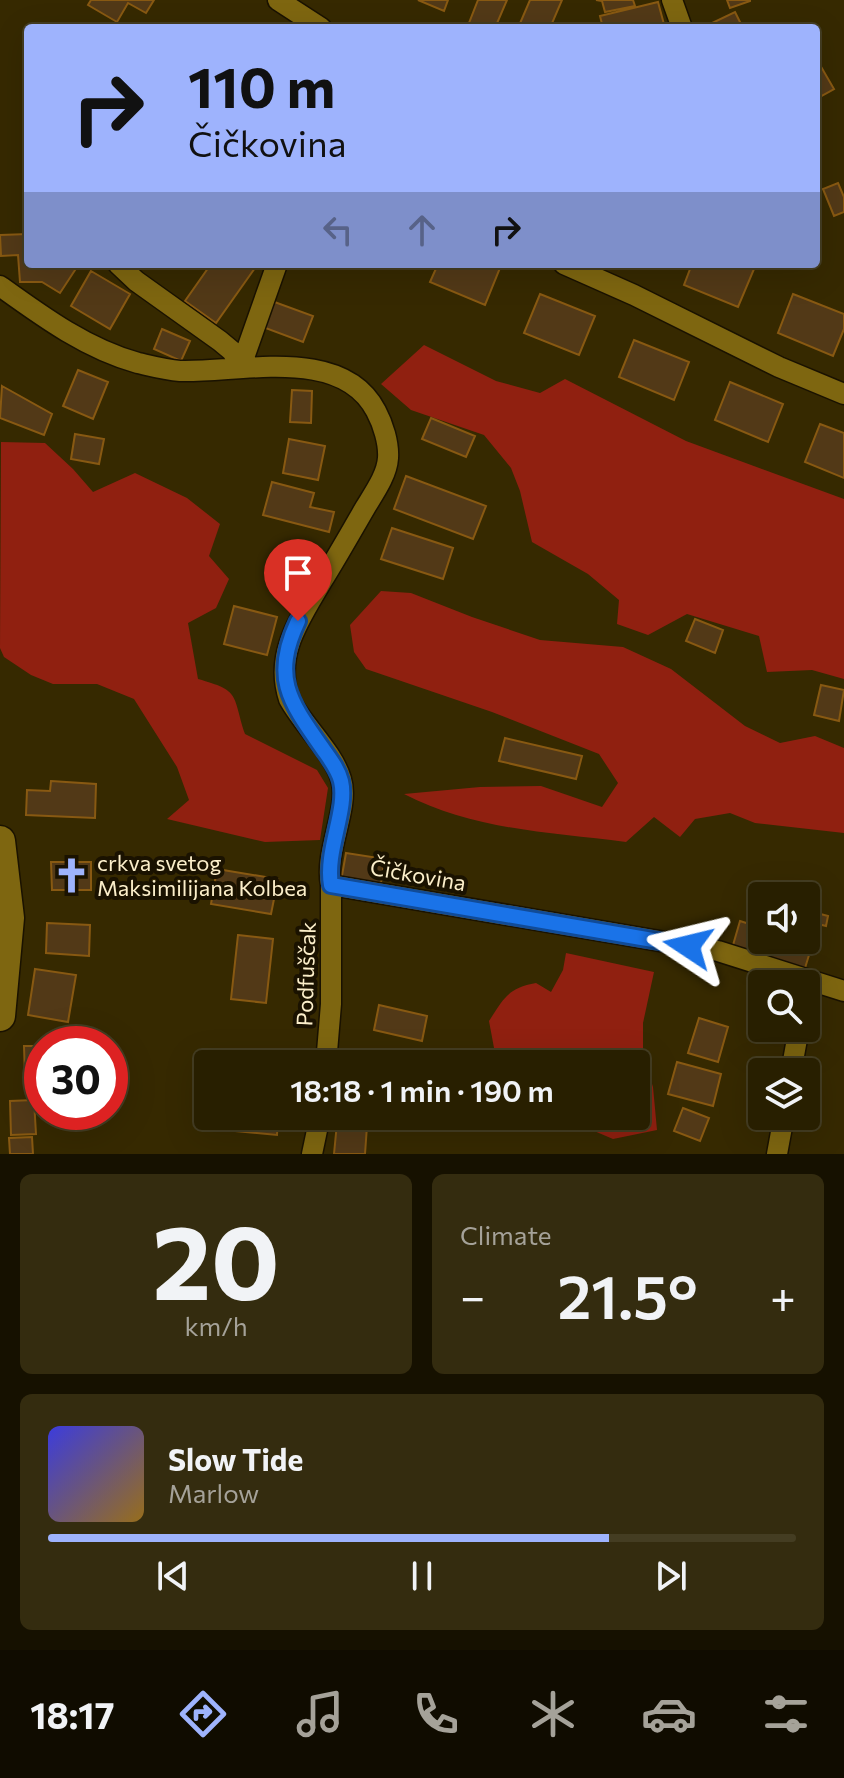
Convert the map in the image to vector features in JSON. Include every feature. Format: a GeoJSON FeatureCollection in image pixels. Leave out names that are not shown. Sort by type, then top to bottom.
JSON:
{"type":"FeatureCollection","features":[{"type":"Feature","properties":{"kind":"main road"},"geometry":{"type":"LineString","coordinates":[[0,841],[9,918],[0,1016]]}},
{"type":"Feature","properties":{"kind":"street"},"geometry":{"type":"LineString","coordinates":[[278,0],[315,24]]}},
{"type":"Feature","properties":{"kind":"street"},"geometry":{"type":"LineString","coordinates":[[672,0],[681,24]]}},
{"type":"Feature","properties":{"kind":"street"},"geometry":{"type":"LineString","coordinates":[[122,268],[220,341],[232,351],[241,366]]}},
{"type":"Feature","properties":{"kind":"street"},"geometry":{"type":"LineString","coordinates":[[241,366],[276,268]]}},
{"type":"Feature","properties":{"kind":"street"},"geometry":{"type":"LineString","coordinates":[[573,268],[634,295],[745,352],[844,394]]}},
{"type":"Feature","properties":{"kind":"street"},"geometry":{"type":"LineString","coordinates":[[0,286],[77,337],[137,363],[177,371],[241,366],[324,372],[351,381],[371,402],[384,431],[388,459],[382,475],[298,621],[284,663],[289,699],[341,779],[341,800],[330,863],[331,885]]}},
{"type":"Feature","properties":{"kind":"street","name":"Čičkovina"},"geometry":{"type":"LineString","coordinates":[[331,885],[718,951],[771,970]]}},
{"type":"Feature","properties":{"kind":"street","name":"Podfuščak"},"geometry":{"type":"LineString","coordinates":[[327,1050],[331,1004],[331,885]]}},
{"type":"Feature","properties":{"kind":"street","name":"Čičkovina"},"geometry":{"type":"LineString","coordinates":[[820,986],[844,991]]}},
{"type":"Feature","properties":{"kind":"street"},"geometry":{"type":"LineString","coordinates":[[312,1154],[317,1130]]}},
{"type":"Feature","properties":{"kind":"street"},"geometry":{"type":"LineString","coordinates":[[777,1154],[781,1130]]}},
{"type":"Feature","properties":{"kind":"shaded area"},"geometry":{"type":"Polygon","coordinates":[[[424,345],[496,381],[540,393],[565,379],[686,441],[844,499],[844,679],[812,670],[767,672],[759,636],[687,614],[648,635],[617,624],[619,600],[588,574],[532,542],[511,468],[484,435],[411,410],[381,384],[424,345]]]}},
{"type":"Feature","properties":{"kind":"shaded area"},"geometry":{"type":"Polygon","coordinates":[[[1,442],[45,443],[93,492],[135,473],[187,498],[220,524],[209,556],[229,579],[216,608],[188,623],[198,679],[222,687],[233,696],[245,734],[317,770],[328,788],[320,840],[265,842],[167,819],[189,800],[177,767],[134,699],[97,684],[53,684],[31,675],[4,657],[0,648],[1,442]]]}},
{"type":"Feature","properties":{"kind":"shaded area"},"geometry":{"type":"Polygon","coordinates":[[[381,591],[411,593],[540,640],[623,647],[671,669],[745,726],[780,743],[815,736],[844,748],[844,833],[755,823],[730,813],[695,819],[680,837],[654,817],[626,842],[484,822],[430,806],[404,794],[480,787],[541,786],[602,807],[618,783],[599,754],[492,712],[366,669],[354,652],[350,625],[381,591]]]}},
{"type":"Feature","properties":{"kind":"shaded area"},"geometry":{"type":"Polygon","coordinates":[[[566,953],[654,972],[643,1023],[643,1050],[494,1050],[489,1021],[503,1000],[513,991],[536,983],[551,992],[563,970],[566,953]]]}},
{"type":"Feature","properties":{"kind":"shaded area"},"geometry":{"type":"Polygon","coordinates":[[[650,1078],[657,1130],[613,1139],[592,1130],[650,1130],[650,1078]]]}},
{"type":"Feature","properties":{"kind":"building"},"geometry":{"type":"Polygon","coordinates":[[[91,0],[154,0],[146,13],[128,3],[117,22],[88,5],[91,0]]]}},
{"type":"Feature","properties":{"kind":"building"},"geometry":{"type":"Polygon","coordinates":[[[418,0],[448,0],[444,11],[418,0]]]}},
{"type":"Feature","properties":{"kind":"building"},"geometry":{"type":"Polygon","coordinates":[[[478,0],[507,0],[497,24],[469,23],[478,0]]]}},
{"type":"Feature","properties":{"kind":"building"},"geometry":{"type":"Polygon","coordinates":[[[530,0],[562,0],[552,24],[520,24],[530,0]]]}},
{"type":"Feature","properties":{"kind":"building"},"geometry":{"type":"Polygon","coordinates":[[[596,0],[633,0],[635,6],[605,12],[602,1],[596,0]]]}},
{"type":"Feature","properties":{"kind":"building"},"geometry":{"type":"Polygon","coordinates":[[[727,0],[750,0],[750,1],[730,8],[727,0]]]}},
{"type":"Feature","properties":{"kind":"building"},"geometry":{"type":"Polygon","coordinates":[[[658,2],[664,24],[602,24],[600,16],[658,2]]]}},
{"type":"Feature","properties":{"kind":"building"},"geometry":{"type":"Polygon","coordinates":[[[735,12],[741,24],[710,24],[735,12]]]}},
{"type":"Feature","properties":{"kind":"building"},"geometry":{"type":"Polygon","coordinates":[[[820,65],[834,89],[820,97],[820,65]]]}},
{"type":"Feature","properties":{"kind":"building"},"geometry":{"type":"Polygon","coordinates":[[[838,183],[844,197],[844,212],[834,216],[823,189],[838,183]]]}},
{"type":"Feature","properties":{"kind":"building"},"geometry":{"type":"Polygon","coordinates":[[[24,234],[24,268],[76,268],[60,293],[42,282],[20,282],[18,255],[1,256],[0,235],[24,234]]]}},
{"type":"Feature","properties":{"kind":"building"},"geometry":{"type":"Polygon","coordinates":[[[208,268],[255,268],[216,323],[185,301],[208,268]]]}},
{"type":"Feature","properties":{"kind":"building"},"geometry":{"type":"Polygon","coordinates":[[[436,268],[500,268],[485,305],[430,282],[436,268]]]}},
{"type":"Feature","properties":{"kind":"building"},"geometry":{"type":"Polygon","coordinates":[[[690,268],[754,269],[738,307],[684,285],[690,268]]]}},
{"type":"Feature","properties":{"kind":"building"},"geometry":{"type":"Polygon","coordinates":[[[91,271],[130,294],[110,329],[71,306],[91,271]]]}},
{"type":"Feature","properties":{"kind":"building"},"geometry":{"type":"Polygon","coordinates":[[[540,294],[595,316],[579,355],[524,333],[540,294]]]}},
{"type":"Feature","properties":{"kind":"building"},"geometry":{"type":"Polygon","coordinates":[[[793,294],[844,314],[844,329],[833,356],[778,333],[793,294]]]}},
{"type":"Feature","properties":{"kind":"building"},"geometry":{"type":"Polygon","coordinates":[[[269,300],[313,316],[303,342],[260,326],[269,300]]]}},
{"type":"Feature","properties":{"kind":"building"},"geometry":{"type":"Polygon","coordinates":[[[162,329],[190,341],[181,361],[154,349],[162,329]]]}},
{"type":"Feature","properties":{"kind":"building"},"geometry":{"type":"Polygon","coordinates":[[[634,340],[689,362],[674,400],[619,377],[634,340]]]}},
{"type":"Feature","properties":{"kind":"building"},"geometry":{"type":"Polygon","coordinates":[[[78,370],[108,382],[93,419],[63,406],[78,370]]]}},
{"type":"Feature","properties":{"kind":"building"},"geometry":{"type":"Polygon","coordinates":[[[730,382],[783,404],[768,442],[715,420],[730,382]]]}},
{"type":"Feature","properties":{"kind":"building"},"geometry":{"type":"Polygon","coordinates":[[[2,386],[52,414],[44,435],[0,418],[2,386]]]}},
{"type":"Feature","properties":{"kind":"building"},"geometry":{"type":"Polygon","coordinates":[[[292,390],[312,391],[311,423],[290,422],[292,390]]]}},
{"type":"Feature","properties":{"kind":"building"},"geometry":{"type":"Polygon","coordinates":[[[431,418],[475,436],[466,457],[422,439],[431,418]]]}},
{"type":"Feature","properties":{"kind":"building"},"geometry":{"type":"Polygon","coordinates":[[[820,424],[844,433],[844,478],[805,462],[820,424]]]}},
{"type":"Feature","properties":{"kind":"building"},"geometry":{"type":"Polygon","coordinates":[[[75,434],[104,439],[99,464],[71,459],[75,434]]]}},
{"type":"Feature","properties":{"kind":"building"},"geometry":{"type":"Polygon","coordinates":[[[289,439],[325,446],[318,480],[283,473],[289,439]]]}},
{"type":"Feature","properties":{"kind":"building"},"geometry":{"type":"Polygon","coordinates":[[[406,476],[486,506],[473,539],[394,509],[406,476]]]}},
{"type":"Feature","properties":{"kind":"building"},"geometry":{"type":"Polygon","coordinates":[[[272,482],[314,493],[310,507],[334,512],[329,532],[263,515],[272,482]]]}},
{"type":"Feature","properties":{"kind":"building"},"geometry":{"type":"Polygon","coordinates":[[[392,528],[453,548],[443,579],[381,559],[392,528]]]}},
{"type":"Feature","properties":{"kind":"building"},"geometry":{"type":"Polygon","coordinates":[[[234,606],[277,617],[267,655],[224,644],[234,606]]]}},
{"type":"Feature","properties":{"kind":"building"},"geometry":{"type":"Polygon","coordinates":[[[695,619],[723,630],[715,653],[686,641],[695,619]]]}},
{"type":"Feature","properties":{"kind":"building"},"geometry":{"type":"Polygon","coordinates":[[[821,685],[844,690],[839,721],[814,715],[821,685]]]}},
{"type":"Feature","properties":{"kind":"building"},"geometry":{"type":"Polygon","coordinates":[[[505,738],[582,756],[576,779],[499,761],[505,738]]]}},
{"type":"Feature","properties":{"kind":"building"},"geometry":{"type":"Polygon","coordinates":[[[51,781],[96,784],[95,818],[26,815],[27,790],[50,791],[51,781]]]}},
{"type":"Feature","properties":{"kind":"building"},"geometry":{"type":"Polygon","coordinates":[[[346,853],[385,859],[380,888],[341,881],[346,853]]]}},
{"type":"Feature","properties":{"kind":"building","name":"crkva svetog Maksimilijana Kolbea"},"geometry":{"type":"Polygon","coordinates":[[[51,862],[91,862],[91,890],[52,890],[51,862]]]}},
{"type":"Feature","properties":{"kind":"building"},"geometry":{"type":"Polygon","coordinates":[[[217,869],[278,879],[271,914],[211,904],[217,869]]]}},
{"type":"Feature","properties":{"kind":"building"},"geometry":{"type":"Polygon","coordinates":[[[820,914],[828,916],[826,926],[820,924],[820,914]]]}},
{"type":"Feature","properties":{"kind":"building"},"geometry":{"type":"Polygon","coordinates":[[[740,921],[748,924],[748,954],[765,954],[763,961],[731,952],[740,921]]]}},
{"type":"Feature","properties":{"kind":"building"},"geometry":{"type":"Polygon","coordinates":[[[47,923],[90,925],[89,956],[46,953],[47,923]]]}},
{"type":"Feature","properties":{"kind":"building"},"geometry":{"type":"Polygon","coordinates":[[[238,935],[273,939],[266,1003],[231,999],[238,935]]]}},
{"type":"Feature","properties":{"kind":"building"},"geometry":{"type":"Polygon","coordinates":[[[769,954],[809,954],[805,968],[768,958],[769,954]]]}},
{"type":"Feature","properties":{"kind":"building"},"geometry":{"type":"Polygon","coordinates":[[[35,969],[76,975],[68,1022],[28,1015],[35,969]]]}},
{"type":"Feature","properties":{"kind":"building"},"geometry":{"type":"Polygon","coordinates":[[[379,1005],[427,1016],[422,1041],[374,1030],[379,1005]]]}},
{"type":"Feature","properties":{"kind":"building"},"geometry":{"type":"Polygon","coordinates":[[[699,1018],[728,1027],[718,1062],[688,1053],[699,1018]]]}},
{"type":"Feature","properties":{"kind":"building"},"geometry":{"type":"Polygon","coordinates":[[[677,1062],[721,1074],[713,1106],[668,1094],[677,1062]]]}},
{"type":"Feature","properties":{"kind":"building"},"geometry":{"type":"Polygon","coordinates":[[[24,1100],[24,1130],[36,1130],[36,1134],[11,1135],[10,1101],[24,1100]]]}},
{"type":"Feature","properties":{"kind":"building"},"geometry":{"type":"Polygon","coordinates":[[[683,1108],[709,1118],[700,1141],[674,1131],[683,1108]]]}},
{"type":"Feature","properties":{"kind":"building"},"geometry":{"type":"Polygon","coordinates":[[[236,1130],[277,1130],[277,1135],[236,1130]]]}},
{"type":"Feature","properties":{"kind":"building"},"geometry":{"type":"Polygon","coordinates":[[[336,1130],[367,1130],[365,1154],[334,1154],[336,1130]]]}},
{"type":"Feature","properties":{"kind":"building"},"geometry":{"type":"Polygon","coordinates":[[[32,1137],[33,1154],[10,1154],[9,1138],[32,1137]]]}},
{"type":"Feature","properties":{"kind":"place","name":"crkva svetog Maksimilijana Kolbea"},"geometry":{"type":"Point","coordinates":[71,876]}},
{"type":"Feature","properties":{"kind":"route"},"geometry":{"type":"LineString","coordinates":[[298,621],[284,663],[286,688],[295,709],[337,770],[343,788],[330,863],[331,885],[688,946]]}}]}
